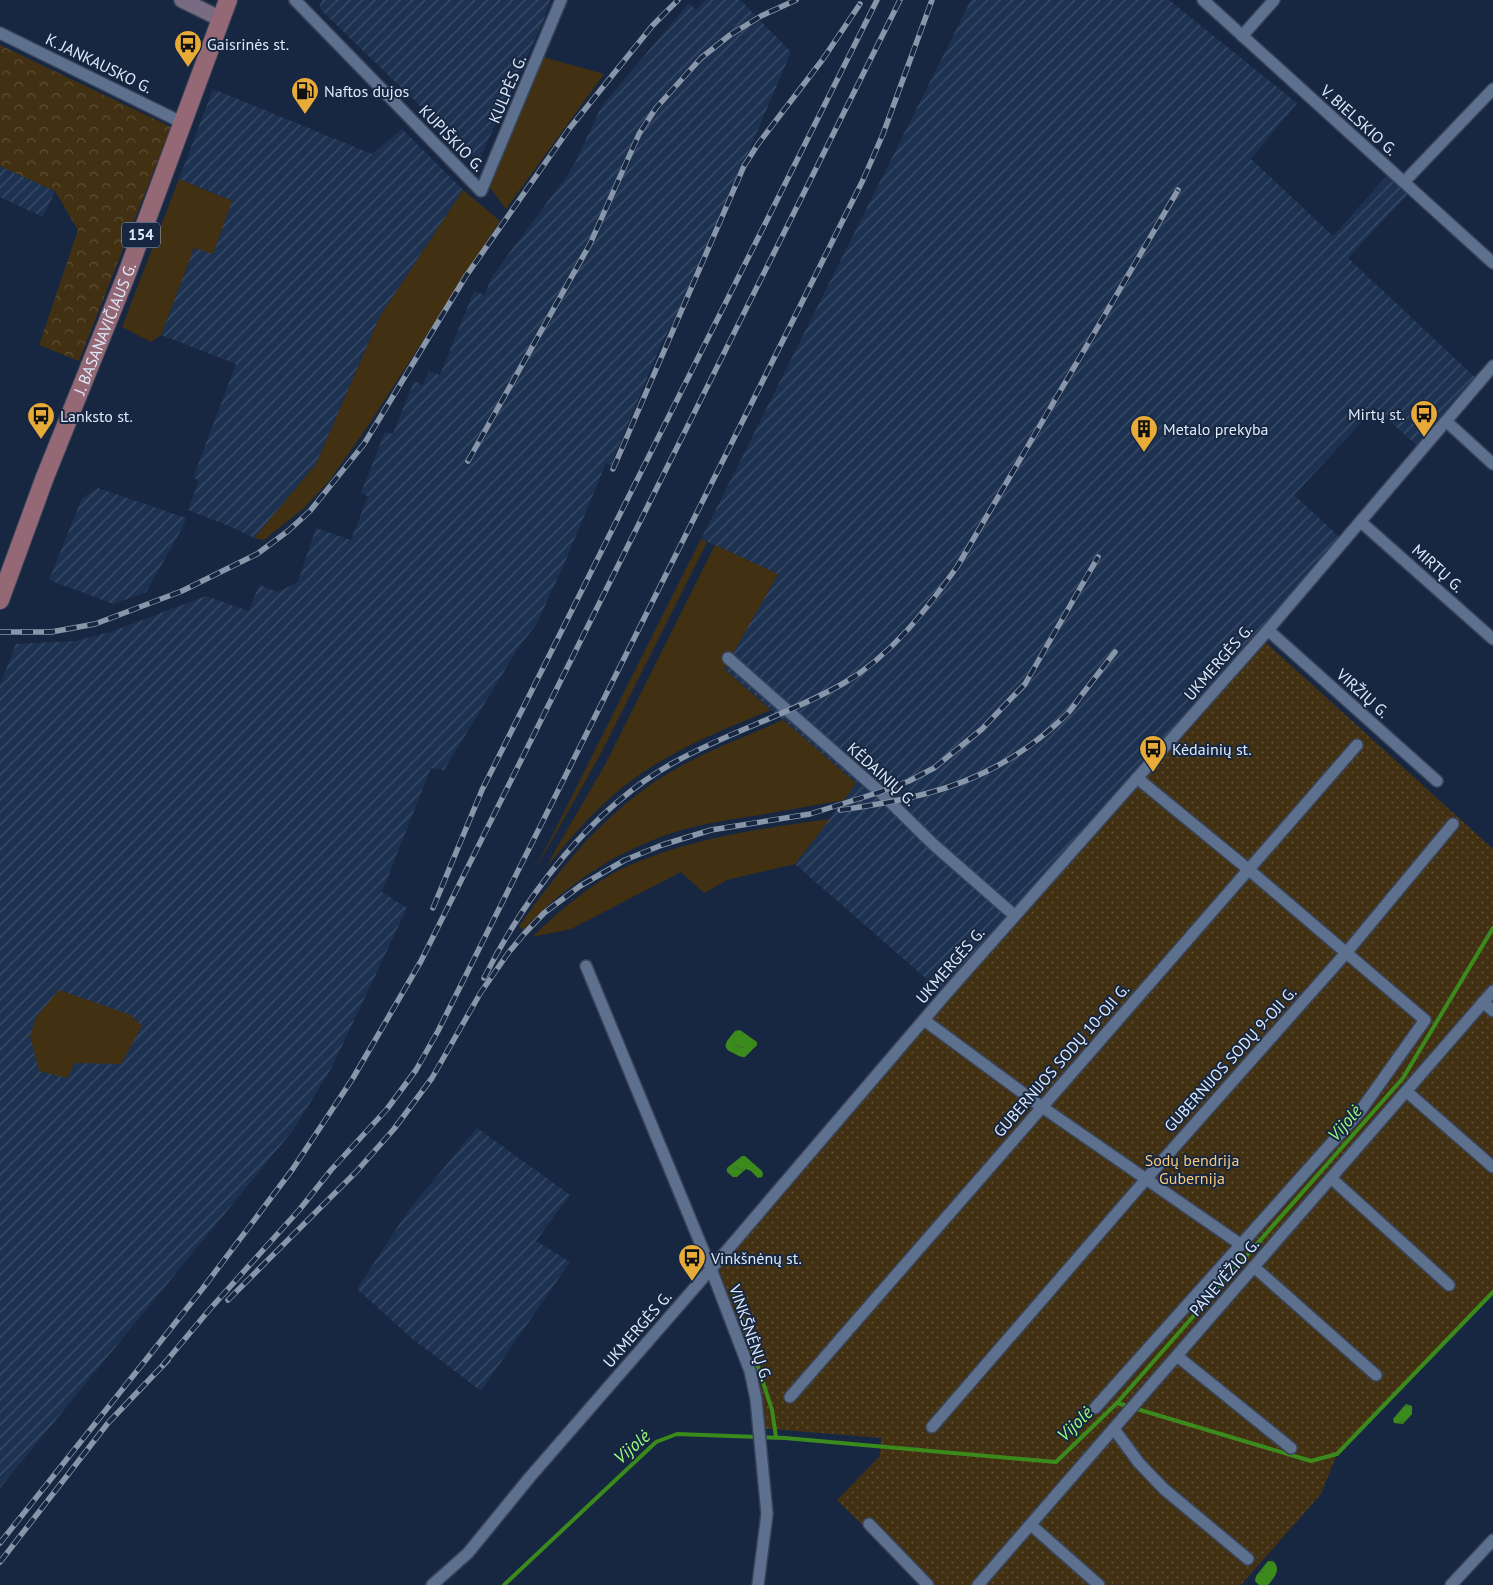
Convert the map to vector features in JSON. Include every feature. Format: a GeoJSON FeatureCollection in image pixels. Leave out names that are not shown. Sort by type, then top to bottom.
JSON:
{"type":"FeatureCollection","features":[{"type":"Feature","properties":{"kind":"main road"},"geometry":{"type":"LineString","coordinates":[[182,0],[221,19]]}},
{"type":"Feature","properties":{"kind":"main road","name":"J. BASANAVIČIAUS G."},"geometry":{"type":"LineString","coordinates":[[0,599],[45,477],[105,329],[228,0]]}},
{"type":"Feature","properties":{"kind":"street","name":"KUPIŠKIO G."},"geometry":{"type":"LineString","coordinates":[[295,0],[481,191]]}},
{"type":"Feature","properties":{"kind":"street","name":"KULPĖS G."},"geometry":{"type":"LineString","coordinates":[[481,191],[561,0]]}},
{"type":"Feature","properties":{"kind":"street","name":"V. BIELSKIO G."},"geometry":{"type":"LineString","coordinates":[[1203,0],[1493,263]]}},
{"type":"Feature","properties":{"kind":"street"},"geometry":{"type":"LineString","coordinates":[[1242,36],[1274,0]]}},
{"type":"Feature","properties":{"kind":"street","name":"K. JANKAUSKO G."},"geometry":{"type":"LineString","coordinates":[[0,33],[183,123]]}},
{"type":"Feature","properties":{"kind":"street"},"geometry":{"type":"LineString","coordinates":[[1404,182],[1493,89]]}},
{"type":"Feature","properties":{"kind":"street","name":"UKMERGĖS G."},"geometry":{"type":"LineString","coordinates":[[432,1585],[468,1553],[530,1477],[712,1269],[1014,915],[1268,630],[1493,366]]}},
{"type":"Feature","properties":{"kind":"street"},"geometry":{"type":"LineString","coordinates":[[1446,422],[1493,464]]}},
{"type":"Feature","properties":{"kind":"street","name":"MIRTŲ G."},"geometry":{"type":"LineString","coordinates":[[1361,522],[1493,639]]}},
{"type":"Feature","properties":{"kind":"street","name":"VIRŽIŲ G."},"geometry":{"type":"LineString","coordinates":[[1268,630],[1437,781]]}},
{"type":"Feature","properties":{"kind":"street","name":"KĖDAINIŲ G."},"geometry":{"type":"LineString","coordinates":[[728,658],[880,792],[934,845],[1014,915]]}},
{"type":"Feature","properties":{"kind":"street","name":"GUBERNIJOS SODŲ 10-OJI G."},"geometry":{"type":"LineString","coordinates":[[790,1397],[1356,745]]}},
{"type":"Feature","properties":{"kind":"street"},"geometry":{"type":"LineString","coordinates":[[1095,1408],[1361,1110],[1426,1020],[1137,778]]}},
{"type":"Feature","properties":{"kind":"street","name":"GUBERNIJOS SODŲ 9-OJI G."},"geometry":{"type":"LineString","coordinates":[[932,1427],[1147,1178],[1346,953],[1453,824]]}},
{"type":"Feature","properties":{"kind":"street","name":"VINKŠNĖNŲ G."},"geometry":{"type":"LineString","coordinates":[[586,966],[712,1269],[750,1372],[756,1399],[767,1514],[758,1585]]}},
{"type":"Feature","properties":{"kind":"street","name":"PANEVĖŽIO G."},"geometry":{"type":"LineString","coordinates":[[978,1585],[1493,991]]}},
{"type":"Feature","properties":{"kind":"street"},"geometry":{"type":"LineString","coordinates":[[1483,1002],[1493,1011]]}},
{"type":"Feature","properties":{"kind":"street"},"geometry":{"type":"LineString","coordinates":[[924,1020],[1042,1107],[1240,1244]]}},
{"type":"Feature","properties":{"kind":"street"},"geometry":{"type":"LineString","coordinates":[[1406,1091],[1493,1167]]}},
{"type":"Feature","properties":{"kind":"street"},"geometry":{"type":"LineString","coordinates":[[1331,1178],[1449,1285]]}},
{"type":"Feature","properties":{"kind":"street"},"geometry":{"type":"LineString","coordinates":[[1254,1267],[1376,1375]]}},
{"type":"Feature","properties":{"kind":"street"},"geometry":{"type":"LineString","coordinates":[[1177,1356],[1291,1448]]}},
{"type":"Feature","properties":{"kind":"street"},"geometry":{"type":"LineString","coordinates":[[1114,1429],[1139,1463],[1164,1489],[1248,1560]]}},
{"type":"Feature","properties":{"kind":"street"},"geometry":{"type":"LineString","coordinates":[[869,1524],[928,1585]]}},
{"type":"Feature","properties":{"kind":"street"},"geometry":{"type":"LineString","coordinates":[[1031,1525],[1099,1585]]}},
{"type":"Feature","properties":{"kind":"street"},"geometry":{"type":"LineString","coordinates":[[1451,1585],[1493,1540]]}},
{"type":"Feature","properties":{"kind":"shaded area"},"geometry":{"type":"Polygon","coordinates":[[[322,0],[550,0],[543,22],[478,162],[319,8],[322,0]]]}},
{"type":"Feature","properties":{"kind":"shaded area"},"geometry":{"type":"Polygon","coordinates":[[[705,0],[740,0],[791,52],[692,285],[660,347],[611,465],[606,463],[565,562],[536,625],[520,645],[444,770],[431,768],[382,892],[407,908],[332,1067],[294,1129],[0,1488],[0,685],[16,644],[76,641],[113,631],[206,596],[249,611],[259,585],[278,592],[298,582],[316,528],[351,540],[368,496],[361,493],[385,432],[393,434],[414,381],[423,385],[429,371],[440,375],[474,291],[485,295],[491,278],[576,161],[601,107],[689,3],[696,10],[705,0]]]}},
{"type":"Feature","properties":{"kind":"shaded area"},"geometry":{"type":"Polygon","coordinates":[[[971,0],[1169,0],[1297,103],[1251,159],[1333,236],[1392,172],[1412,190],[1348,258],[1480,382],[1422,450],[1375,408],[1294,495],[1344,541],[945,995],[795,864],[856,783],[724,669],[777,574],[701,539],[971,0]]]}},
{"type":"Feature","properties":{"kind":"shaded area"},"geometry":{"type":"Polygon","coordinates":[[[213,89],[372,154],[402,129],[463,190],[380,316],[316,464],[254,538],[188,510],[199,480],[193,478],[236,364],[161,335],[194,248],[232,201],[179,179],[213,89]]]}},
{"type":"Feature","properties":{"kind":"shaded area"},"geometry":{"type":"Polygon","coordinates":[[[0,166],[55,191],[43,217],[0,197],[0,166]]]}},
{"type":"Feature","properties":{"kind":"shaded area"},"geometry":{"type":"Polygon","coordinates":[[[98,488],[186,518],[183,527],[146,592],[113,604],[49,580],[82,498],[98,488]]]}},
{"type":"Feature","properties":{"kind":"shaded area"},"geometry":{"type":"Polygon","coordinates":[[[477,1128],[570,1195],[536,1241],[570,1262],[481,1391],[410,1337],[357,1289],[408,1211],[477,1128]]]}},
{"type":"Feature","properties":{"kind":"green space"},"geometry":{"type":"Polygon","coordinates":[[[0,45],[171,127],[79,361],[39,345],[78,230],[55,191],[0,166],[0,45]]]}},
{"type":"Feature","properties":{"kind":"green space"},"geometry":{"type":"Polygon","coordinates":[[[543,57],[604,74],[506,209],[488,185],[543,57]]]}},
{"type":"Feature","properties":{"kind":"green space"},"geometry":{"type":"Polygon","coordinates":[[[179,179],[232,201],[213,254],[194,248],[161,335],[151,342],[122,327],[179,179]]]}},
{"type":"Feature","properties":{"kind":"green space"},"geometry":{"type":"Polygon","coordinates":[[[463,190],[500,221],[366,429],[329,481],[304,508],[264,540],[254,538],[316,464],[380,316],[463,190]]]}},
{"type":"Feature","properties":{"kind":"green space"},"geometry":{"type":"Polygon","coordinates":[[[701,539],[707,542],[601,753],[534,872],[701,539]]]}},
{"type":"Feature","properties":{"kind":"green space"},"geometry":{"type":"Polygon","coordinates":[[[715,545],[778,574],[724,669],[771,710],[691,745],[634,778],[589,818],[547,867],[605,765],[715,545]]]}},
{"type":"Feature","properties":{"kind":"green space","name":"Sodų bendrija Gubernija"},"geometry":{"type":"Polygon","coordinates":[[[1261,638],[1493,849],[1493,1292],[1337,1454],[1321,1494],[1241,1585],[923,1585],[837,1500],[880,1456],[881,1438],[759,1428],[756,1399],[711,1269],[1261,638]]]}},
{"type":"Feature","properties":{"kind":"green space"},"geometry":{"type":"Polygon","coordinates":[[[783,720],[856,783],[844,800],[704,824],[653,840],[593,871],[557,898],[523,930],[519,926],[578,850],[630,800],[681,766],[783,720]]]}},
{"type":"Feature","properties":{"kind":"green space"},"geometry":{"type":"Polygon","coordinates":[[[830,819],[795,864],[727,880],[704,893],[681,872],[571,929],[532,937],[590,888],[630,865],[679,848],[729,835],[830,819]]]}},
{"type":"Feature","properties":{"kind":"green space"},"geometry":{"type":"Polygon","coordinates":[[[59,990],[131,1015],[142,1026],[121,1064],[75,1063],[67,1078],[39,1071],[30,1036],[36,1017],[59,990]]]}},
{"type":"Feature","properties":{"kind":"water"},"geometry":{"type":"Polygon","coordinates":[[[740,1030],[757,1042],[757,1045],[745,1057],[726,1048],[726,1043],[735,1031],[740,1030]]]}},
{"type":"Feature","properties":{"kind":"water"},"geometry":{"type":"Polygon","coordinates":[[[742,1156],[745,1156],[762,1171],[762,1177],[758,1178],[746,1169],[737,1177],[733,1177],[727,1172],[727,1168],[742,1156]]]}},
{"type":"Feature","properties":{"kind":"water"},"geometry":{"type":"Polygon","coordinates":[[[1406,1404],[1412,1406],[1412,1414],[1403,1424],[1394,1423],[1393,1419],[1406,1404]]]}},
{"type":"Feature","properties":{"kind":"water"},"geometry":{"type":"Polygon","coordinates":[[[1268,1561],[1273,1561],[1276,1564],[1276,1573],[1268,1585],[1259,1585],[1255,1581],[1256,1576],[1268,1561]]]}},
{"type":"Feature","properties":{"kind":"waterway","name":"Vijolė"},"geometry":{"type":"LineString","coordinates":[[504,1585],[656,1442],[677,1434],[785,1438],[1056,1462],[1117,1403],[1403,1078],[1493,928]]}},
{"type":"Feature","properties":{"kind":"waterway"},"geometry":{"type":"LineString","coordinates":[[733,1290],[772,1410],[776,1437]]}},
{"type":"Feature","properties":{"kind":"waterway"},"geometry":{"type":"LineString","coordinates":[[1117,1403],[1311,1461],[1337,1454],[1493,1292]]}},
{"type":"Feature","properties":{"kind":"railway"},"geometry":{"type":"LineString","coordinates":[[0,632],[51,632],[95,624],[182,591],[257,554],[288,531],[310,511],[364,444],[466,276],[569,129],[653,25],[678,0]]}},
{"type":"Feature","properties":{"kind":"railway"},"geometry":{"type":"LineString","coordinates":[[468,461],[590,244],[639,134],[656,108],[701,58],[730,35],[761,16],[796,0]]}},
{"type":"Feature","properties":{"kind":"railway"},"geometry":{"type":"LineString","coordinates":[[433,908],[482,790],[877,0]]}},
{"type":"Feature","properties":{"kind":"railway"},"geometry":{"type":"LineString","coordinates":[[0,1543],[203,1288],[292,1170],[353,1078],[421,961],[900,0]]}},
{"type":"Feature","properties":{"kind":"railway"},"geometry":{"type":"LineString","coordinates":[[163,1365],[210,1309],[300,1209],[331,1170],[387,1109],[416,1070],[438,1031],[863,180],[883,134],[932,0]]}},
{"type":"Feature","properties":{"kind":"railway"},"geometry":{"type":"LineString","coordinates":[[613,469],[744,166],[758,144],[823,59],[860,4]]}},
{"type":"Feature","properties":{"kind":"railway"},"geometry":{"type":"LineString","coordinates":[[484,978],[519,916],[540,886],[588,829],[615,804],[643,782],[673,763],[844,683],[861,672],[892,646],[920,616],[957,567],[1178,190]]}},
{"type":"Feature","properties":{"kind":"railway"},"geometry":{"type":"LineString","coordinates":[[228,1300],[356,1172],[394,1129],[432,1078],[481,992],[509,952],[544,913],[580,886],[625,860],[662,845],[711,830],[810,814],[880,792],[909,781],[934,768],[982,729],[1025,684],[1098,557]]}},
{"type":"Feature","properties":{"kind":"railway"},"geometry":{"type":"LineString","coordinates":[[840,810],[932,792],[986,772],[1038,740],[1066,716],[1115,652]]}},
{"type":"Feature","properties":{"kind":"railway"},"geometry":{"type":"LineString","coordinates":[[0,1562],[108,1423],[168,1360]]}},
{"type":"Feature","properties":{"kind":"place","name":"Gaisrinės st."},"geometry":{"type":"Point","coordinates":[188,68]}},
{"type":"Feature","properties":{"kind":"place","name":"Naftos dujos"},"geometry":{"type":"Point","coordinates":[305,115]}},
{"type":"Feature","properties":{"kind":"place","name":"Mirtų st."},"geometry":{"type":"Point","coordinates":[1424,438]}},
{"type":"Feature","properties":{"kind":"place","name":"Lanksto st."},"geometry":{"type":"Point","coordinates":[41,440]}},
{"type":"Feature","properties":{"kind":"place","name":"Metalo prekyba"},"geometry":{"type":"Point","coordinates":[1144,453]}},
{"type":"Feature","properties":{"kind":"place","name":"Kėdainių st."},"geometry":{"type":"Point","coordinates":[1153,773]}},
{"type":"Feature","properties":{"kind":"place","name":"Vinkšnėnų st."},"geometry":{"type":"Point","coordinates":[692,1282]}}]}
